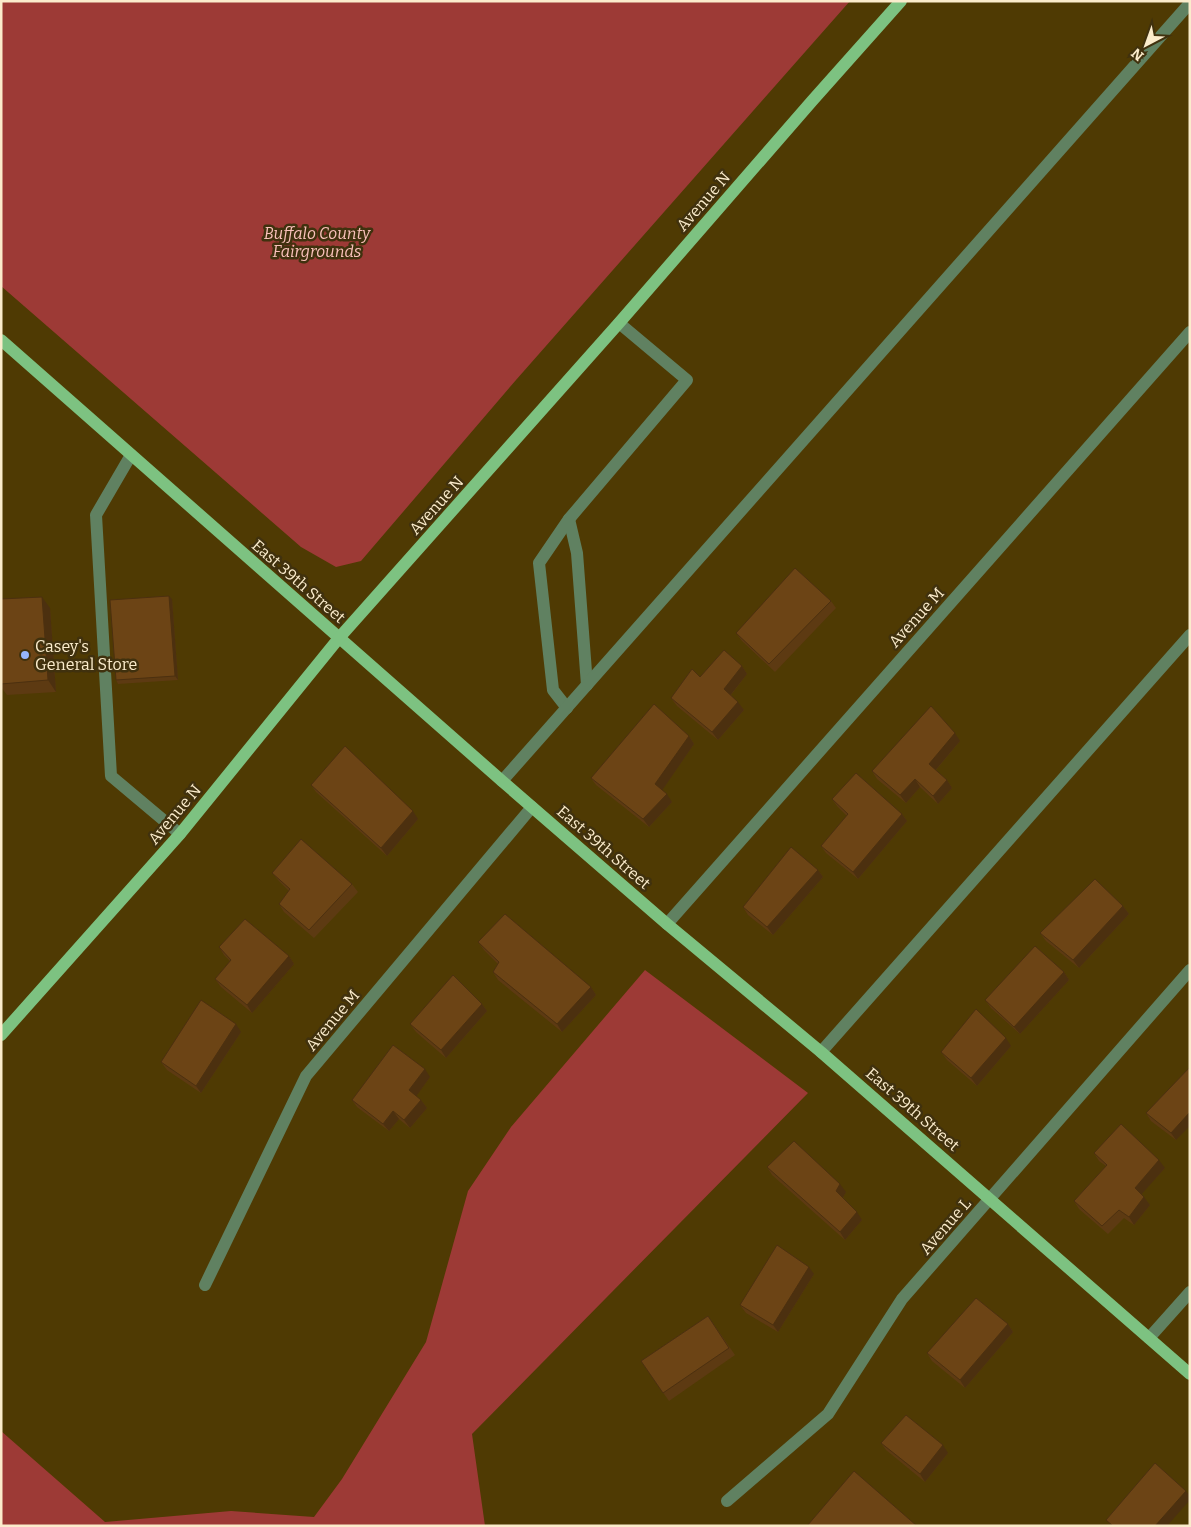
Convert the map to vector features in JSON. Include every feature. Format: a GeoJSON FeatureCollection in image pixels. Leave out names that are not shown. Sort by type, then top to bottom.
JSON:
{"type":"FeatureCollection","features":[{"type":"Feature","properties":{"kind":"main road","name":"Avenue N"},"geometry":{"type":"LineString","coordinates":[[1,1036],[180,834],[339,638],[619,323],[900,1]]}},
{"type":"Feature","properties":{"kind":"main road","name":"East 39th Street"},"geometry":{"type":"LineString","coordinates":[[1,340],[502,781],[667,924],[821,1052],[1190,1374]]}},
{"type":"Feature","properties":{"kind":"street"},"geometry":{"type":"LineString","coordinates":[[502,781],[1190,3]]}},
{"type":"Feature","properties":{"kind":"street"},"geometry":{"type":"LineString","coordinates":[[567,708],[553,690],[539,563],[569,519],[687,380],[619,323]]}},
{"type":"Feature","properties":{"kind":"street","name":"Avenue M"},"geometry":{"type":"LineString","coordinates":[[667,924],[1190,332]]}},
{"type":"Feature","properties":{"kind":"street"},"geometry":{"type":"LineString","coordinates":[[130,455],[96,515],[111,776],[180,834]]}},
{"type":"Feature","properties":{"kind":"street"},"geometry":{"type":"LineString","coordinates":[[569,519],[577,553],[587,685]]}},
{"type":"Feature","properties":{"kind":"street"},"geometry":{"type":"LineString","coordinates":[[821,1052],[1190,635]]}},
{"type":"Feature","properties":{"kind":"street","name":"Avenue M"},"geometry":{"type":"LineString","coordinates":[[205,1285],[306,1076],[532,807]]}},
{"type":"Feature","properties":{"kind":"street","name":"Avenue L"},"geometry":{"type":"LineString","coordinates":[[727,1501],[828,1414],[902,1298],[1190,970]]}},
{"type":"Feature","properties":{"kind":"street"},"geometry":{"type":"LineString","coordinates":[[1149,1338],[1190,1292]]}},
{"type":"Feature","properties":{"kind":"green space","name":"Buffalo County Fairgrounds"},"geometry":{"type":"Polygon","coordinates":[[[1,1],[850,1],[516,380],[361,561],[336,567],[301,547],[1,286],[1,1]]]}},
{"type":"Feature","properties":{"kind":"green space"},"geometry":{"type":"Polygon","coordinates":[[[645,970],[808,1093],[472,1434],[485,1526],[1,1526],[1,1431],[105,1522],[231,1511],[314,1517],[342,1479],[426,1342],[468,1191],[511,1127],[645,970]]]}},
{"type":"Feature","properties":{"kind":"building"},"geometry":{"type":"Polygon","coordinates":[[[795,568],[831,601],[769,664],[736,633],[795,568]]]}},
{"type":"Feature","properties":{"kind":"building"},"geometry":{"type":"Polygon","coordinates":[[[169,596],[175,676],[116,680],[110,600],[169,596]]]}},
{"type":"Feature","properties":{"kind":"building"},"geometry":{"type":"Polygon","coordinates":[[[42,597],[48,680],[1,684],[1,599],[42,597]]]}},
{"type":"Feature","properties":{"kind":"building"},"geometry":{"type":"Polygon","coordinates":[[[724,650],[742,666],[724,689],[738,702],[712,732],[671,698],[692,669],[700,677],[724,650]]]}},
{"type":"Feature","properties":{"kind":"building"},"geometry":{"type":"Polygon","coordinates":[[[654,704],[689,736],[655,784],[667,794],[643,819],[591,778],[654,704]]]}},
{"type":"Feature","properties":{"kind":"building"},"geometry":{"type":"Polygon","coordinates":[[[931,706],[955,733],[929,764],[947,780],[933,796],[915,779],[900,795],[872,771],[931,706]]]}},
{"type":"Feature","properties":{"kind":"building"},"geometry":{"type":"Polygon","coordinates":[[[345,746],[413,811],[381,848],[311,785],[345,746]]]}},
{"type":"Feature","properties":{"kind":"building"},"geometry":{"type":"Polygon","coordinates":[[[856,773],[902,814],[853,872],[821,846],[848,814],[832,799],[856,773]]]}},
{"type":"Feature","properties":{"kind":"building"},"geometry":{"type":"Polygon","coordinates":[[[301,839],[352,884],[309,930],[279,904],[290,889],[272,873],[301,839]]]}},
{"type":"Feature","properties":{"kind":"building"},"geometry":{"type":"Polygon","coordinates":[[[791,847],[818,870],[767,927],[743,907],[791,847]]]}},
{"type":"Feature","properties":{"kind":"building"},"geometry":{"type":"Polygon","coordinates":[[[1095,879],[1123,906],[1073,960],[1040,933],[1095,879]]]}},
{"type":"Feature","properties":{"kind":"building"},"geometry":{"type":"Polygon","coordinates":[[[505,914],[591,987],[557,1024],[493,972],[499,962],[478,942],[505,914]]]}},
{"type":"Feature","properties":{"kind":"building"},"geometry":{"type":"Polygon","coordinates":[[[245,919],[289,956],[247,1005],[215,979],[231,960],[219,947],[245,919]]]}},
{"type":"Feature","properties":{"kind":"building"},"geometry":{"type":"Polygon","coordinates":[[[1035,946],[1064,972],[1014,1027],[985,1000],[1035,946]]]}},
{"type":"Feature","properties":{"kind":"building"},"geometry":{"type":"Polygon","coordinates":[[[453,975],[482,1004],[441,1050],[410,1024],[453,975]]]}},
{"type":"Feature","properties":{"kind":"building"},"geometry":{"type":"Polygon","coordinates":[[[201,1000],[236,1024],[196,1086],[161,1062],[201,1000]]]}},
{"type":"Feature","properties":{"kind":"building"},"geometry":{"type":"Polygon","coordinates":[[[976,1009],[1006,1038],[971,1078],[941,1052],[976,1009]]]}},
{"type":"Feature","properties":{"kind":"building"},"geometry":{"type":"Polygon","coordinates":[[[393,1045],[425,1069],[409,1090],[421,1100],[404,1120],[393,1111],[383,1124],[352,1100],[393,1045]]]}},
{"type":"Feature","properties":{"kind":"building"},"geometry":{"type":"Polygon","coordinates":[[[1190,1067],[1190,1112],[1171,1133],[1146,1113],[1190,1067]]]}},
{"type":"Feature","properties":{"kind":"building"},"geometry":{"type":"Polygon","coordinates":[[[1121,1124],[1159,1160],[1135,1188],[1144,1197],[1129,1217],[1119,1210],[1102,1226],[1074,1201],[1107,1165],[1094,1153],[1121,1124]]]}},
{"type":"Feature","properties":{"kind":"building"},"geometry":{"type":"Polygon","coordinates":[[[794,1141],[840,1184],[836,1191],[857,1212],[840,1232],[767,1167],[794,1141]]]}},
{"type":"Feature","properties":{"kind":"building"},"geometry":{"type":"Polygon","coordinates":[[[777,1245],[809,1267],[773,1325],[740,1305],[777,1245]]]}},
{"type":"Feature","properties":{"kind":"building"},"geometry":{"type":"Polygon","coordinates":[[[976,1298],[1008,1324],[960,1380],[927,1353],[976,1298]]]}},
{"type":"Feature","properties":{"kind":"building"},"geometry":{"type":"Polygon","coordinates":[[[708,1316],[729,1348],[663,1393],[641,1361],[708,1316]]]}},
{"type":"Feature","properties":{"kind":"building"},"geometry":{"type":"Polygon","coordinates":[[[906,1415],[943,1445],[920,1474],[881,1443],[906,1415]]]}},
{"type":"Feature","properties":{"kind":"building"},"geometry":{"type":"Polygon","coordinates":[[[1155,1463],[1186,1491],[1155,1526],[1113,1526],[1106,1520],[1155,1463]]]}},
{"type":"Feature","properties":{"kind":"building"},"geometry":{"type":"Polygon","coordinates":[[[854,1471],[917,1526],[807,1526],[854,1471]]]}},
{"type":"Feature","properties":{"kind":"place","name":"Casey's General Store"},"geometry":{"type":"Point","coordinates":[25,655]}}]}
